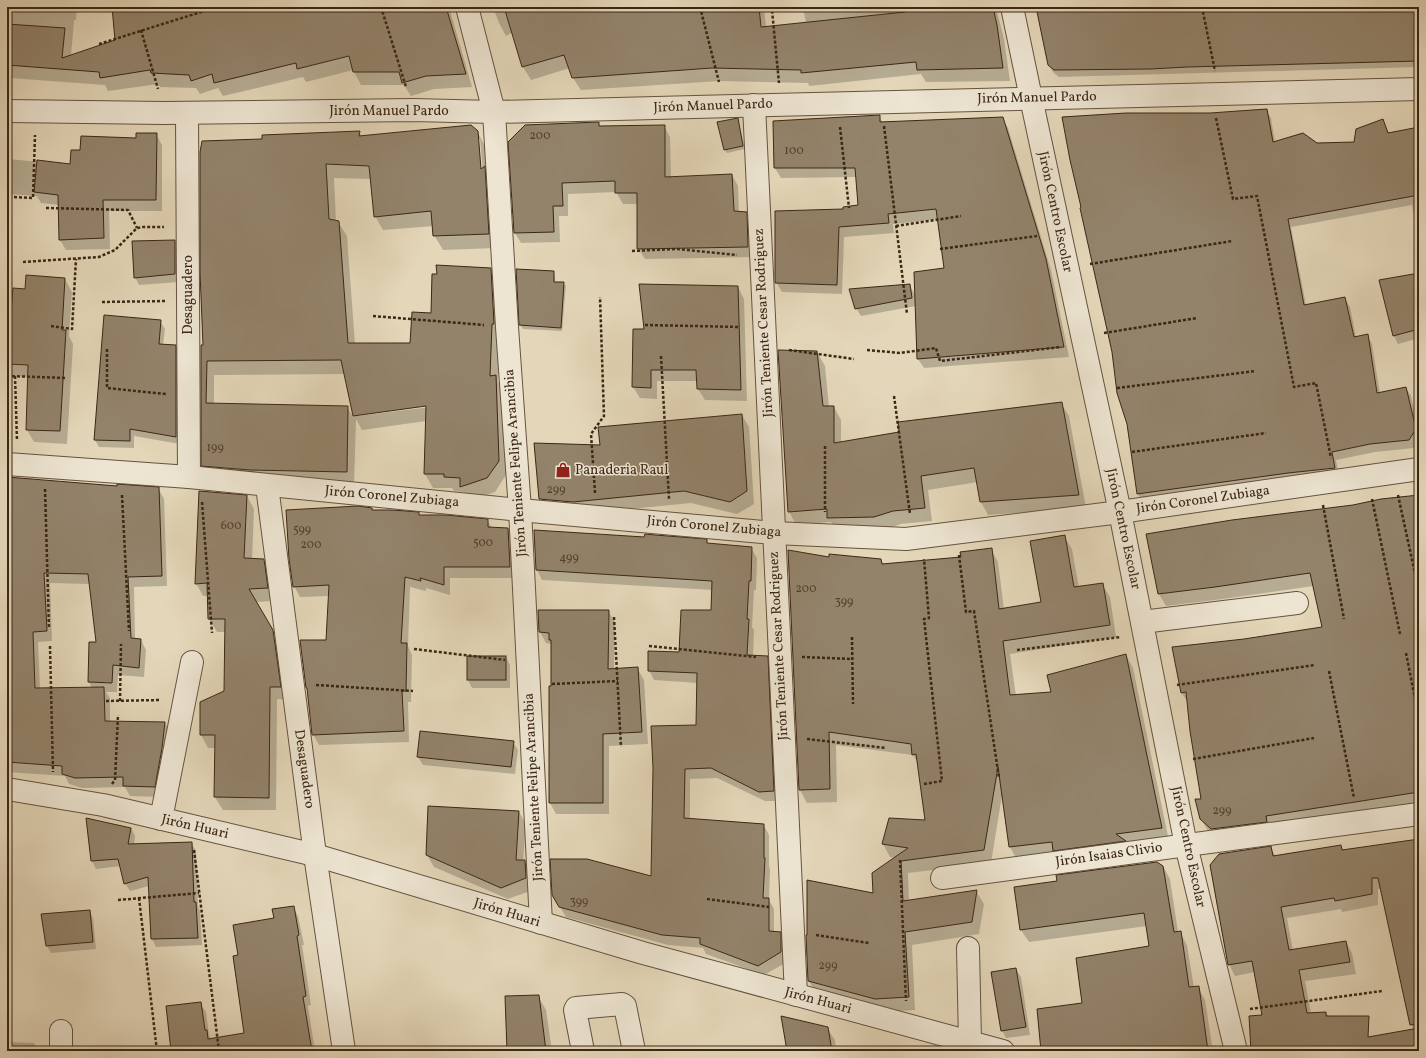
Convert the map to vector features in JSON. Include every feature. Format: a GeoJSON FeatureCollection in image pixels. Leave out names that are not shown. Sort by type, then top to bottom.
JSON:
{"type":"FeatureCollection","features":[{"type":"Feature","properties":{"kind":"street","name":"Jirón Teniente Felipe Arancibia"},"geometry":{"type":"LineString","coordinates":[[467,7],[494,112],[520,510],[540,923]]}},
{"type":"Feature","properties":{"kind":"street","name":"Jirón Centro Escolar"},"geometry":{"type":"LineString","coordinates":[[1012,7],[1030,98],[1120,512],[1186,845],[1236,1051]]}},
{"type":"Feature","properties":{"kind":"street","name":"Jirón Manuel Pardo"},"geometry":{"type":"LineString","coordinates":[[7,111],[187,113],[414,110],[494,112],[1419,89]]}},
{"type":"Feature","properties":{"kind":"street","name":"Jirón Teniente Cesar Rodriguez"},"geometry":{"type":"LineString","coordinates":[[754,105],[796,995]]}},
{"type":"Feature","properties":{"kind":"street","name":"Desaguadero"},"geometry":{"type":"LineString","coordinates":[[187,113],[189,396],[195,478]]}},
{"type":"Feature","properties":{"kind":"street","name":"Jirón Coronel Zubiaga"},"geometry":{"type":"LineString","coordinates":[[12,464],[195,478],[670,524],[774,532],[906,539],[1120,512],[1419,469]]}},
{"type":"Feature","properties":{"kind":"street","name":"Desaguadero"},"geometry":{"type":"LineString","coordinates":[[267,486],[315,855],[344,1051]]}},
{"type":"Feature","properties":{"kind":"street"},"geometry":{"type":"LineString","coordinates":[[1143,628],[1297,603]]}},
{"type":"Feature","properties":{"kind":"street"},"geometry":{"type":"LineString","coordinates":[[161,819],[192,662]]}},
{"type":"Feature","properties":{"kind":"street","name":"Jirón Huari"},"geometry":{"type":"LineString","coordinates":[[7,789],[102,805],[315,855],[643,953],[1003,1051]]}},
{"type":"Feature","properties":{"kind":"street","name":"Jirón Isaias Clivio"},"geometry":{"type":"LineString","coordinates":[[942,878],[1419,814]]}},
{"type":"Feature","properties":{"kind":"street"},"geometry":{"type":"LineString","coordinates":[[968,948],[970,1042]]}},
{"type":"Feature","properties":{"kind":"street"},"geometry":{"type":"LineString","coordinates":[[583,1051],[575,1010],[576,1008],[622,1004],[625,1006],[634,1051]]}},
{"type":"Feature","properties":{"kind":"path"},"geometry":{"type":"LineString","coordinates":[[99,44],[217,7]]}},
{"type":"Feature","properties":{"kind":"path"},"geometry":{"type":"LineString","coordinates":[[381,7],[414,110]]}},
{"type":"Feature","properties":{"kind":"path"},"geometry":{"type":"LineString","coordinates":[[700,7],[725,106]]}},
{"type":"Feature","properties":{"kind":"path"},"geometry":{"type":"LineString","coordinates":[[775,7],[772,10],[781,104]]}},
{"type":"Feature","properties":{"kind":"path"},"geometry":{"type":"LineString","coordinates":[[1202,7],[1233,199],[1257,196],[1294,387],[1316,383],[1344,619]]}},
{"type":"Feature","properties":{"kind":"path"},"geometry":{"type":"LineString","coordinates":[[142,30],[164,113]]}},
{"type":"Feature","properties":{"kind":"path"},"geometry":{"type":"LineString","coordinates":[[881,102],[907,314]]}},
{"type":"Feature","properties":{"kind":"path"},"geometry":{"type":"LineString","coordinates":[[838,103],[849,208]]}},
{"type":"Feature","properties":{"kind":"path"},"geometry":{"type":"LineString","coordinates":[[14,197],[33,198],[36,112]]}},
{"type":"Feature","properties":{"kind":"path"},"geometry":{"type":"LineString","coordinates":[[46,208],[128,210],[137,228]]}},
{"type":"Feature","properties":{"kind":"path"},"geometry":{"type":"LineString","coordinates":[[896,226],[961,216]]}},
{"type":"Feature","properties":{"kind":"path"},"geometry":{"type":"LineString","coordinates":[[23,262],[99,257],[114,250],[137,228],[188,228]]}},
{"type":"Feature","properties":{"kind":"path"},"geometry":{"type":"LineString","coordinates":[[940,249],[1060,233]]}},
{"type":"Feature","properties":{"kind":"path"},"geometry":{"type":"LineString","coordinates":[[1067,268],[1232,241]]}},
{"type":"Feature","properties":{"kind":"path"},"geometry":{"type":"LineString","coordinates":[[632,251],[677,249],[761,257]]}},
{"type":"Feature","properties":{"kind":"path"},"geometry":{"type":"LineString","coordinates":[[51,326],[72,329],[76,259]]}},
{"type":"Feature","properties":{"kind":"path"},"geometry":{"type":"LineString","coordinates":[[596,517],[591,434],[604,416],[600,297]]}},
{"type":"Feature","properties":{"kind":"path"},"geometry":{"type":"LineString","coordinates":[[102,302],[188,301]]}},
{"type":"Feature","properties":{"kind":"path"},"geometry":{"type":"LineString","coordinates":[[373,316],[507,327]]}},
{"type":"Feature","properties":{"kind":"path"},"geometry":{"type":"LineString","coordinates":[[867,350],[900,353],[936,348],[940,361],[1083,340],[1197,318]]}},
{"type":"Feature","properties":{"kind":"path"},"geometry":{"type":"LineString","coordinates":[[645,325],[765,337],[854,359]]}},
{"type":"Feature","properties":{"kind":"path"},"geometry":{"type":"LineString","coordinates":[[107,349],[107,388],[189,396]]}},
{"type":"Feature","properties":{"kind":"path"},"geometry":{"type":"LineString","coordinates":[[661,356],[670,524]]}},
{"type":"Feature","properties":{"kind":"path"},"geometry":{"type":"LineString","coordinates":[[1094,391],[1256,371]]}},
{"type":"Feature","properties":{"kind":"path"},"geometry":{"type":"LineString","coordinates":[[7,376],[67,378]]}},
{"type":"Feature","properties":{"kind":"path"},"geometry":{"type":"LineString","coordinates":[[12,464],[15,376]]}},
{"type":"Feature","properties":{"kind":"path"},"geometry":{"type":"LineString","coordinates":[[894,396],[929,618],[924,619],[942,781],[924,784]]}},
{"type":"Feature","properties":{"kind":"path"},"geometry":{"type":"LineString","coordinates":[[1108,456],[1266,433]]}},
{"type":"Feature","properties":{"kind":"path"},"geometry":{"type":"LineString","coordinates":[[825,446],[825,535]]}},
{"type":"Feature","properties":{"kind":"path"},"geometry":{"type":"LineString","coordinates":[[44,466],[49,629]]}},
{"type":"Feature","properties":{"kind":"path"},"geometry":{"type":"LineString","coordinates":[[121,472],[129,631]]}},
{"type":"Feature","properties":{"kind":"path"},"geometry":{"type":"LineString","coordinates":[[1394,473],[1419,592]]}},
{"type":"Feature","properties":{"kind":"path"},"geometry":{"type":"LineString","coordinates":[[1368,477],[1400,634]]}},
{"type":"Feature","properties":{"kind":"path"},"geometry":{"type":"LineString","coordinates":[[195,478],[212,633]]}},
{"type":"Feature","properties":{"kind":"path"},"geometry":{"type":"LineString","coordinates":[[956,533],[966,612],[974,611],[999,778]]}},
{"type":"Feature","properties":{"kind":"path"},"geometry":{"type":"LineString","coordinates":[[614,617],[621,747]]}},
{"type":"Feature","properties":{"kind":"path"},"geometry":{"type":"LineString","coordinates":[[1017,650],[1143,628]]}},
{"type":"Feature","properties":{"kind":"path"},"geometry":{"type":"LineString","coordinates":[[852,637],[853,704]]}},
{"type":"Feature","properties":{"kind":"path"},"geometry":{"type":"LineString","coordinates":[[120,701],[121,644]]}},
{"type":"Feature","properties":{"kind":"path"},"geometry":{"type":"LineString","coordinates":[[50,646],[54,797]]}},
{"type":"Feature","properties":{"kind":"path"},"geometry":{"type":"LineString","coordinates":[[649,646],[780,658],[852,660]]}},
{"type":"Feature","properties":{"kind":"path"},"geometry":{"type":"LineString","coordinates":[[414,650],[528,663]]}},
{"type":"Feature","properties":{"kind":"path"},"geometry":{"type":"LineString","coordinates":[[1406,653],[1419,719]]}},
{"type":"Feature","properties":{"kind":"path"},"geometry":{"type":"LineString","coordinates":[[1155,688],[1315,665]]}},
{"type":"Feature","properties":{"kind":"path"},"geometry":{"type":"LineString","coordinates":[[1329,671],[1359,822]]}},
{"type":"Feature","properties":{"kind":"path"},"geometry":{"type":"LineString","coordinates":[[529,685],[618,681]]}},
{"type":"Feature","properties":{"kind":"path"},"geometry":{"type":"LineString","coordinates":[[292,684],[413,691]]}},
{"type":"Feature","properties":{"kind":"path"},"geometry":{"type":"LineString","coordinates":[[106,701],[184,700]]}},
{"type":"Feature","properties":{"kind":"path"},"geometry":{"type":"LineString","coordinates":[[102,805],[115,780],[118,715]]}},
{"type":"Feature","properties":{"kind":"path"},"geometry":{"type":"LineString","coordinates":[[784,736],[886,748]]}},
{"type":"Feature","properties":{"kind":"path"},"geometry":{"type":"LineString","coordinates":[[1170,763],[1314,738]]}},
{"type":"Feature","properties":{"kind":"path"},"geometry":{"type":"LineString","coordinates":[[190,826],[219,1051]]}},
{"type":"Feature","properties":{"kind":"path"},"geometry":{"type":"LineString","coordinates":[[900,860],[908,1026]]}},
{"type":"Feature","properties":{"kind":"path"},"geometry":{"type":"LineString","coordinates":[[118,900],[199,893]]}},
{"type":"Feature","properties":{"kind":"path"},"geometry":{"type":"LineString","coordinates":[[139,898],[157,1051]]}},
{"type":"Feature","properties":{"kind":"path"},"geometry":{"type":"LineString","coordinates":[[706,899],[792,910]]}},
{"type":"Feature","properties":{"kind":"path"},"geometry":{"type":"LineString","coordinates":[[793,932],[869,944]]}},
{"type":"Feature","properties":{"kind":"path"},"geometry":{"type":"LineString","coordinates":[[1227,1012],[1382,991]]}},
{"type":"Feature","properties":{"kind":"building"},"geometry":{"type":"Polygon","coordinates":[[[112,7],[446,7],[466,74],[426,76],[402,83],[399,72],[353,72],[349,56],[297,69],[296,63],[214,83],[212,74],[191,81],[189,75],[151,73],[150,70],[100,78],[99,72],[7,65],[7,24],[65,28],[62,58],[115,40],[112,7]]]}},
{"type":"Feature","properties":{"kind":"building"},"geometry":{"type":"Polygon","coordinates":[[[504,7],[759,7],[761,27],[905,12],[903,7],[993,7],[1003,68],[917,70],[916,62],[801,73],[801,70],[712,68],[572,78],[564,55],[522,67],[504,7]]]}},
{"type":"Feature","properties":{"kind":"building"},"geometry":{"type":"Polygon","coordinates":[[[1036,7],[1419,7],[1419,61],[1151,69],[1054,70],[1048,65],[1036,7]]]}},
{"type":"Feature","properties":{"kind":"building"},"geometry":{"type":"Polygon","coordinates":[[[1267,109],[1273,142],[1303,133],[1317,143],[1354,142],[1356,129],[1383,119],[1388,133],[1419,127],[1419,195],[1288,219],[1304,305],[1345,297],[1354,337],[1368,334],[1377,393],[1406,387],[1416,429],[1409,440],[1370,444],[1332,452],[1335,468],[1137,494],[1127,424],[1117,393],[1112,352],[1080,208],[1062,117],[1126,113],[1210,113],[1267,109]]]}},
{"type":"Feature","properties":{"kind":"building"},"geometry":{"type":"Polygon","coordinates":[[[880,115],[880,122],[1003,117],[1046,259],[1064,347],[917,359],[914,272],[944,268],[936,209],[888,214],[889,223],[839,227],[837,285],[775,283],[775,211],[843,209],[843,207],[858,205],[855,168],[774,168],[773,121],[880,115]]]}},
{"type":"Feature","properties":{"kind":"building"},"geometry":{"type":"Polygon","coordinates":[[[738,118],[743,146],[724,150],[717,122],[738,118]]]}},
{"type":"Feature","properties":{"kind":"building"},"geometry":{"type":"Polygon","coordinates":[[[599,122],[599,126],[665,125],[665,177],[732,174],[734,211],[747,212],[748,247],[637,249],[637,193],[615,193],[615,181],[562,183],[563,206],[553,206],[554,232],[514,233],[508,142],[525,125],[599,122]]]}},
{"type":"Feature","properties":{"kind":"building"},"geometry":{"type":"Polygon","coordinates":[[[471,125],[478,131],[481,169],[485,166],[489,234],[433,236],[431,211],[374,217],[369,166],[326,164],[329,219],[339,221],[348,343],[410,343],[412,312],[431,313],[432,274],[437,274],[436,265],[491,268],[494,324],[492,324],[490,376],[496,375],[499,461],[487,478],[460,487],[460,478],[444,477],[444,474],[424,474],[426,406],[353,416],[341,360],[207,361],[206,403],[348,406],[347,472],[250,470],[201,466],[201,345],[203,345],[200,272],[200,152],[202,141],[262,139],[262,135],[360,131],[359,136],[471,125]]]}},
{"type":"Feature","properties":{"kind":"building"},"geometry":{"type":"Polygon","coordinates":[[[136,133],[157,133],[156,200],[103,200],[104,238],[59,240],[58,195],[34,192],[37,160],[70,164],[71,150],[80,150],[81,136],[136,138],[136,133]]]}},
{"type":"Feature","properties":{"kind":"building"},"geometry":{"type":"Polygon","coordinates":[[[175,240],[175,274],[134,278],[132,241],[175,240]]]}},
{"type":"Feature","properties":{"kind":"building"},"geometry":{"type":"Polygon","coordinates":[[[516,269],[554,271],[554,282],[564,282],[561,328],[519,325],[516,269]]]}},
{"type":"Feature","properties":{"kind":"building"},"geometry":{"type":"Polygon","coordinates":[[[1419,273],[1419,329],[1393,336],[1379,280],[1419,273]]]}},
{"type":"Feature","properties":{"kind":"building"},"geometry":{"type":"Polygon","coordinates":[[[26,275],[65,278],[62,330],[66,330],[60,431],[26,430],[28,365],[7,364],[7,333],[9,334],[13,288],[25,289],[26,275]]]}},
{"type":"Feature","properties":{"kind":"building"},"geometry":{"type":"Polygon","coordinates":[[[639,284],[738,286],[741,390],[697,389],[696,370],[651,370],[651,388],[632,387],[633,329],[644,329],[639,284]]]}},
{"type":"Feature","properties":{"kind":"building"},"geometry":{"type":"Polygon","coordinates":[[[910,284],[912,298],[855,309],[849,289],[910,284]]]}},
{"type":"Feature","properties":{"kind":"building"},"geometry":{"type":"Polygon","coordinates":[[[104,315],[161,320],[159,344],[176,345],[176,437],[130,429],[130,441],[94,440],[104,315]]]}},
{"type":"Feature","properties":{"kind":"building"},"geometry":{"type":"Polygon","coordinates":[[[778,350],[817,351],[823,406],[834,406],[834,443],[899,432],[898,422],[1062,402],[1079,495],[980,502],[974,468],[921,476],[925,508],[893,511],[874,517],[827,518],[827,509],[788,512],[778,350]]]}},
{"type":"Feature","properties":{"kind":"building"},"geometry":{"type":"Polygon","coordinates":[[[742,414],[747,491],[730,502],[684,491],[573,502],[539,499],[534,443],[600,445],[598,427],[742,414]]]}},
{"type":"Feature","properties":{"kind":"building"},"geometry":{"type":"Polygon","coordinates":[[[7,477],[117,486],[117,484],[159,487],[162,576],[128,577],[131,638],[141,639],[139,668],[113,665],[112,683],[88,682],[89,642],[96,642],[88,574],[44,573],[47,631],[33,632],[35,688],[104,687],[105,721],[165,722],[155,787],[123,786],[123,777],[75,778],[62,774],[62,766],[7,762],[7,710],[10,710],[9,672],[7,672],[7,477]]]}},
{"type":"Feature","properties":{"kind":"building"},"geometry":{"type":"Polygon","coordinates":[[[199,491],[247,495],[244,558],[264,559],[268,588],[249,589],[273,630],[281,687],[270,687],[269,798],[214,797],[215,735],[200,735],[200,702],[224,691],[225,619],[208,619],[207,583],[195,584],[199,491]]]}},
{"type":"Feature","properties":{"kind":"building"},"geometry":{"type":"Polygon","coordinates":[[[1419,495],[1419,792],[1266,816],[1267,822],[1211,829],[1200,819],[1195,799],[1201,799],[1190,731],[1186,692],[1181,693],[1172,647],[1244,639],[1322,627],[1310,573],[1158,594],[1146,534],[1232,520],[1419,495]]]}},
{"type":"Feature","properties":{"kind":"building"},"geometry":{"type":"Polygon","coordinates":[[[358,506],[372,508],[372,510],[419,512],[419,515],[446,515],[488,519],[488,527],[508,528],[510,567],[444,567],[444,585],[420,578],[421,581],[405,577],[401,643],[407,643],[406,691],[402,691],[404,731],[312,735],[300,640],[326,640],[329,585],[293,587],[289,559],[286,510],[358,506]]]}},
{"type":"Feature","properties":{"kind":"building"},"geometry":{"type":"Polygon","coordinates":[[[534,530],[644,537],[645,534],[707,539],[707,543],[752,547],[751,581],[749,581],[747,619],[749,619],[747,655],[768,656],[774,791],[759,792],[711,768],[685,769],[684,818],[764,824],[765,858],[763,898],[769,898],[769,931],[781,932],[781,952],[758,966],[700,944],[700,938],[662,935],[559,907],[552,895],[550,859],[587,859],[651,876],[653,768],[651,726],[696,725],[697,673],[648,671],[648,651],[679,652],[681,610],[711,610],[712,581],[536,570],[534,530]]]}},
{"type":"Feature","properties":{"kind":"building"},"geometry":{"type":"Polygon","coordinates":[[[1065,535],[1074,587],[1103,583],[1110,625],[1003,641],[1010,695],[1051,692],[1047,675],[1126,654],[1162,828],[1116,834],[1126,841],[1053,851],[1052,842],[1009,847],[998,767],[984,850],[901,861],[903,901],[977,890],[972,922],[905,932],[909,997],[875,999],[808,981],[806,935],[807,880],[873,893],[872,873],[908,848],[882,844],[889,818],[925,820],[916,754],[912,755],[911,744],[829,732],[830,789],[799,790],[788,550],[829,557],[829,554],[881,559],[882,564],[961,557],[960,552],[992,548],[999,609],[1041,602],[1030,541],[1065,535]]]}},
{"type":"Feature","properties":{"kind":"building"},"geometry":{"type":"Polygon","coordinates":[[[538,610],[609,610],[608,669],[638,667],[642,732],[603,734],[603,803],[549,803],[549,686],[551,686],[551,640],[549,640],[549,633],[539,632],[538,610]]]}},
{"type":"Feature","properties":{"kind":"building"},"geometry":{"type":"Polygon","coordinates":[[[467,656],[506,656],[506,680],[467,680],[467,656]]]}},
{"type":"Feature","properties":{"kind":"building"},"geometry":{"type":"Polygon","coordinates":[[[420,731],[514,741],[511,767],[417,757],[420,731]]]}},
{"type":"Feature","properties":{"kind":"building"},"geometry":{"type":"Polygon","coordinates":[[[428,806],[519,811],[516,860],[525,860],[526,878],[501,888],[426,855],[428,806]]]}},
{"type":"Feature","properties":{"kind":"building"},"geometry":{"type":"Polygon","coordinates":[[[86,818],[131,828],[128,844],[192,842],[194,902],[196,902],[198,938],[151,939],[148,877],[124,884],[118,859],[91,861],[86,818]]]}},
{"type":"Feature","properties":{"kind":"building"},"geometry":{"type":"Polygon","coordinates":[[[1419,839],[1419,1024],[1410,1025],[1378,878],[1372,878],[1372,894],[1335,901],[1334,898],[1281,907],[1289,950],[1346,941],[1350,962],[1299,970],[1307,1013],[1326,1012],[1326,1016],[1369,1016],[1368,1037],[1419,1028],[1419,1051],[1251,1051],[1249,1016],[1262,1015],[1252,961],[1228,965],[1210,865],[1219,854],[1271,846],[1273,856],[1341,845],[1342,850],[1419,839]]]}},
{"type":"Feature","properties":{"kind":"building"},"geometry":{"type":"Polygon","coordinates":[[[1157,862],[1163,866],[1174,932],[1181,931],[1189,987],[1199,986],[1208,1051],[1041,1051],[1037,1009],[1082,1003],[1076,958],[1149,946],[1144,913],[1020,930],[1014,887],[1057,881],[1056,875],[1157,862]]]}},
{"type":"Feature","properties":{"kind":"building"},"geometry":{"type":"Polygon","coordinates":[[[294,906],[306,996],[303,997],[312,1051],[171,1051],[166,1006],[201,1002],[205,1030],[207,1030],[208,1039],[244,1033],[233,956],[238,955],[233,925],[274,918],[272,909],[294,906]]]}},
{"type":"Feature","properties":{"kind":"building"},"geometry":{"type":"Polygon","coordinates":[[[90,910],[93,942],[46,946],[41,914],[90,910]]]}},
{"type":"Feature","properties":{"kind":"building"},"geometry":{"type":"Polygon","coordinates":[[[1016,968],[1026,1027],[1001,1031],[991,972],[1016,968]]]}},
{"type":"Feature","properties":{"kind":"building"},"geometry":{"type":"Polygon","coordinates":[[[539,995],[546,1051],[507,1051],[505,996],[539,995]]]}},
{"type":"Feature","properties":{"kind":"building"},"geometry":{"type":"Polygon","coordinates":[[[781,1016],[828,1027],[832,1051],[787,1051],[781,1016]]]}},
{"type":"Feature","properties":{"kind":"place","name":"Panaderia Raul"},"geometry":{"type":"Point","coordinates":[563,470]}}]}
